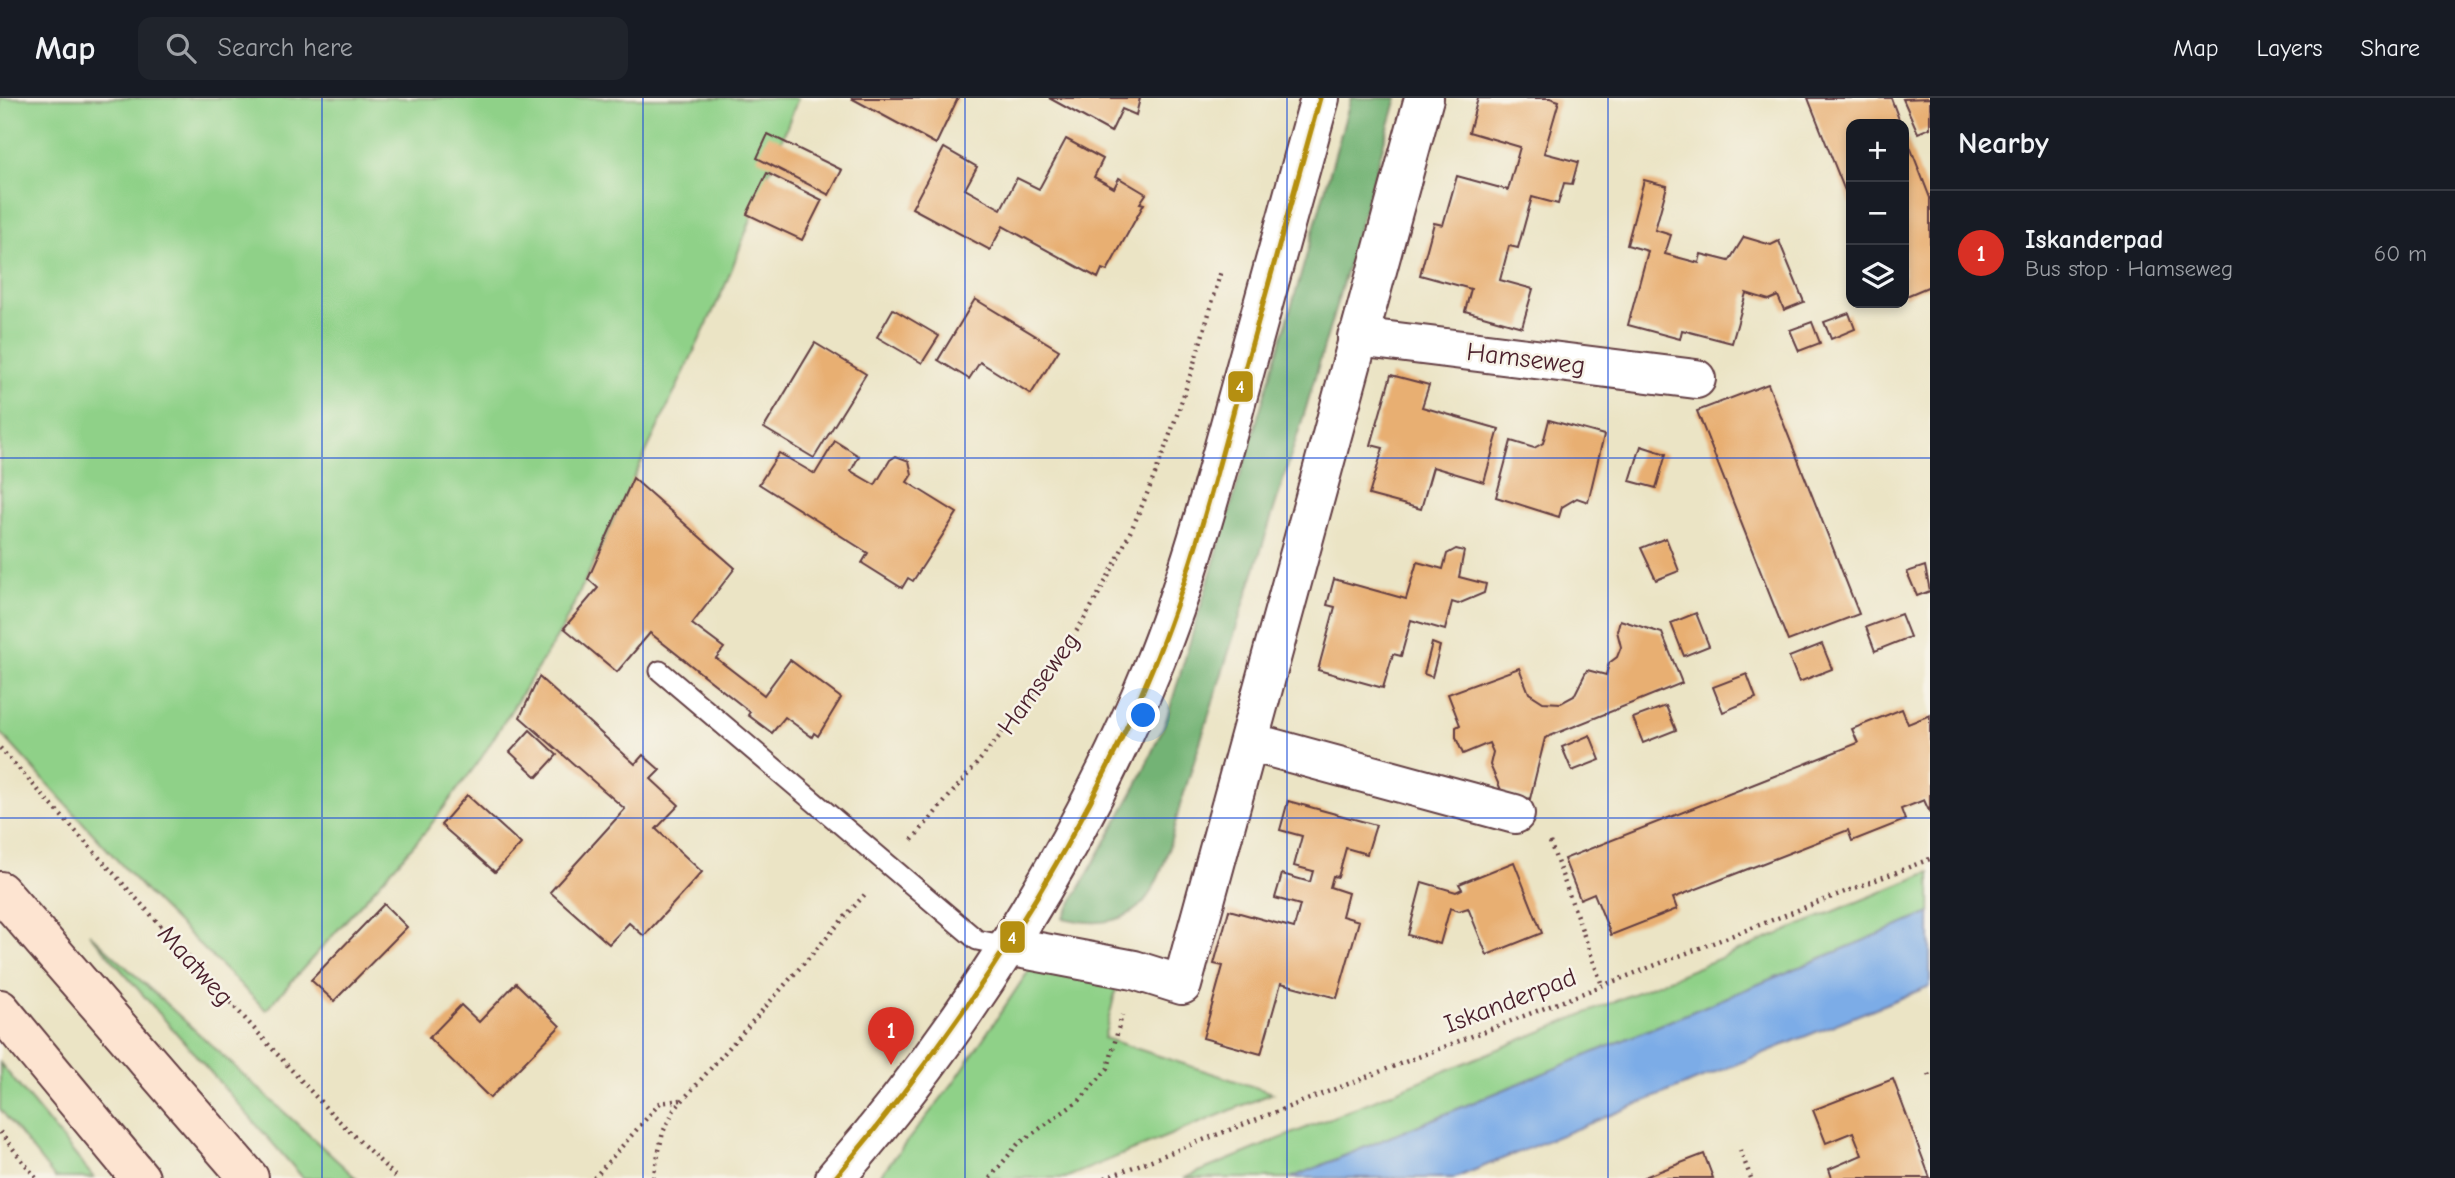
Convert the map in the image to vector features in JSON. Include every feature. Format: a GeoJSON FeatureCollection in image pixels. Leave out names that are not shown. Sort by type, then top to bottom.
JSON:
{"type":"FeatureCollection","features":[{"type":"Feature","properties":{"kind":"main road"},"geometry":{"type":"LineString","coordinates":[[0,891],[249,1178]]}},
{"type":"Feature","properties":{"kind":"main road"},"geometry":{"type":"LineString","coordinates":[[0,1009],[140,1178]]}},
{"type":"Feature","properties":{"kind":"street"},"geometry":{"type":"LineString","coordinates":[[835,1178],[910,1087],[1007,946],[1059,862],[1124,736],[1178,598],[1208,506],[1320,98]]}},
{"type":"Feature","properties":{"kind":"street"},"geometry":{"type":"LineString","coordinates":[[1007,946],[1134,970],[1182,985],[1424,98]]}},
{"type":"Feature","properties":{"kind":"street","name":"Hamseweg"},"geometry":{"type":"LineString","coordinates":[[1357,337],[1696,379]]}},
{"type":"Feature","properties":{"kind":"street"},"geometry":{"type":"LineString","coordinates":[[1250,742],[1515,814]]}},
{"type":"Feature","properties":{"kind":"lane"},"geometry":{"type":"LineString","coordinates":[[660,671],[977,940],[1007,946]]}},
{"type":"Feature","properties":{"kind":"path","name":"Hamseweg"},"geometry":{"type":"LineString","coordinates":[[653,1178],[663,1132],[682,1100],[889,867],[1001,735],[1084,618],[1130,528],[1178,415],[1223,263]]}},
{"type":"Feature","properties":{"kind":"path","name":"Maatweg"},"geometry":{"type":"LineString","coordinates":[[0,748],[326,1108],[397,1178]]}},
{"type":"Feature","properties":{"kind":"path"},"geometry":{"type":"LineString","coordinates":[[1515,814],[1546,833],[1602,985]]}},
{"type":"Feature","properties":{"kind":"path","name":"Iskanderpad"},"geometry":{"type":"LineString","coordinates":[[1105,1178],[1930,859]]}},
{"type":"Feature","properties":{"kind":"path"},"geometry":{"type":"LineString","coordinates":[[990,1178],[1018,1144],[1080,1100],[1108,1068],[1134,970]]}},
{"type":"Feature","properties":{"kind":"path"},"geometry":{"type":"LineString","coordinates":[[594,1178],[660,1102],[682,1100]]}},
{"type":"Feature","properties":{"kind":"path"},"geometry":{"type":"LineString","coordinates":[[0,1132],[36,1178]]}},
{"type":"Feature","properties":{"kind":"path"},"geometry":{"type":"LineString","coordinates":[[1740,1150],[1751,1178]]}},
{"type":"Feature","properties":{"kind":"green space"},"geometry":{"type":"Polygon","coordinates":[[[0,98],[798,98],[725,286],[562,629],[480,760],[426,831],[266,1010],[150,896],[0,732],[0,98]]]}},
{"type":"Feature","properties":{"kind":"green space"},"geometry":{"type":"Polygon","coordinates":[[[1351,98],[1397,98],[1306,408],[1179,809],[1166,858],[1158,879],[1134,911],[1116,920],[1093,922],[1063,918],[1137,785],[1166,721],[1300,278],[1351,98]]]}},
{"type":"Feature","properties":{"kind":"green space"},"geometry":{"type":"Polygon","coordinates":[[[1930,872],[1930,913],[1291,1178],[1184,1178],[1930,872]]]}},
{"type":"Feature","properties":{"kind":"green space"},"geometry":{"type":"Polygon","coordinates":[[[89,933],[356,1178],[303,1178],[89,933]]]}},
{"type":"Feature","properties":{"kind":"green space"},"geometry":{"type":"Polygon","coordinates":[[[1034,963],[1117,985],[1104,1038],[1273,1093],[1065,1178],[878,1178],[954,1082],[1034,963]]]}},
{"type":"Feature","properties":{"kind":"green space"},"geometry":{"type":"Polygon","coordinates":[[[0,1063],[94,1178],[55,1178],[0,1109],[0,1063]]]}},
{"type":"Feature","properties":{"kind":"water"},"geometry":{"type":"Polygon","coordinates":[[[1930,913],[1930,986],[1455,1178],[1291,1178],[1930,913]]]}},
{"type":"Feature","properties":{"kind":"building"},"geometry":{"type":"Polygon","coordinates":[[[851,98],[958,98],[936,144],[851,98]]]}},
{"type":"Feature","properties":{"kind":"building"},"geometry":{"type":"Polygon","coordinates":[[[1049,98],[1140,98],[1136,115],[1122,109],[1111,132],[1049,98]]]}},
{"type":"Feature","properties":{"kind":"building"},"geometry":{"type":"Polygon","coordinates":[[[1478,98],[1550,98],[1559,101],[1544,153],[1578,162],[1572,184],[1564,183],[1558,204],[1532,197],[1518,248],[1509,246],[1500,280],[1533,289],[1522,327],[1465,311],[1471,289],[1420,275],[1434,223],[1443,225],[1457,176],[1508,190],[1520,147],[1469,132],[1478,98]]]}},
{"type":"Feature","properties":{"kind":"building"},"geometry":{"type":"Polygon","coordinates":[[[1808,98],[1891,98],[1899,119],[1846,119],[1846,193],[1808,98]]]}},
{"type":"Feature","properties":{"kind":"building"},"geometry":{"type":"Polygon","coordinates":[[[1930,98],[1930,128],[1918,133],[1903,99],[1930,98]]]}},
{"type":"Feature","properties":{"kind":"building"},"geometry":{"type":"Polygon","coordinates":[[[768,134],[842,170],[829,195],[757,158],[768,134]]]}},
{"type":"Feature","properties":{"kind":"building"},"geometry":{"type":"Polygon","coordinates":[[[1066,139],[1103,159],[1094,177],[1114,188],[1119,178],[1146,194],[1140,203],[1144,204],[1107,271],[1102,269],[1098,278],[1003,226],[990,250],[912,208],[944,148],[977,167],[965,189],[1001,209],[1017,178],[1039,189],[1066,139]]]}},
{"type":"Feature","properties":{"kind":"building"},"geometry":{"type":"Polygon","coordinates":[[[1909,144],[1930,198],[1930,286],[1909,295],[1909,144]]]}},
{"type":"Feature","properties":{"kind":"building"},"geometry":{"type":"Polygon","coordinates":[[[767,173],[822,200],[802,240],[747,214],[767,173]]]}},
{"type":"Feature","properties":{"kind":"building"},"geometry":{"type":"Polygon","coordinates":[[[1644,180],[1667,186],[1655,230],[1671,235],[1665,254],[1699,263],[1701,254],[1729,261],[1744,237],[1771,245],[1779,241],[1804,302],[1784,310],[1778,296],[1769,300],[1746,293],[1732,343],[1682,330],[1680,339],[1628,325],[1648,251],[1627,245],[1644,180]]]}},
{"type":"Feature","properties":{"kind":"building"},"geometry":{"type":"Polygon","coordinates":[[[975,299],[1059,350],[1031,394],[980,362],[969,379],[938,360],[975,299]]]}},
{"type":"Feature","properties":{"kind":"building"},"geometry":{"type":"Polygon","coordinates":[[[893,309],[939,336],[922,363],[877,337],[893,309]]]}},
{"type":"Feature","properties":{"kind":"building"},"geometry":{"type":"Polygon","coordinates":[[[1849,313],[1855,329],[1831,339],[1824,322],[1849,313]]]}},
{"type":"Feature","properties":{"kind":"building"},"geometry":{"type":"Polygon","coordinates":[[[1812,322],[1820,343],[1799,351],[1790,330],[1812,322]]]}},
{"type":"Feature","properties":{"kind":"building"},"geometry":{"type":"Polygon","coordinates":[[[815,343],[866,374],[814,458],[764,428],[815,343]]]}},
{"type":"Feature","properties":{"kind":"building"},"geometry":{"type":"Polygon","coordinates":[[[1391,375],[1429,385],[1422,407],[1499,429],[1484,482],[1433,467],[1421,509],[1369,495],[1383,448],[1371,445],[1391,375]]]}},
{"type":"Feature","properties":{"kind":"building"},"geometry":{"type":"Polygon","coordinates":[[[1768,384],[1859,614],[1788,641],[1697,411],[1768,384]]]}},
{"type":"Feature","properties":{"kind":"building"},"geometry":{"type":"Polygon","coordinates":[[[1549,420],[1604,435],[1588,502],[1577,498],[1562,507],[1559,517],[1496,497],[1511,441],[1534,448],[1543,443],[1549,420]]]}},
{"type":"Feature","properties":{"kind":"building"},"geometry":{"type":"Polygon","coordinates":[[[835,441],[859,456],[851,471],[875,485],[890,460],[896,456],[909,461],[912,474],[907,482],[957,513],[913,581],[908,578],[902,588],[862,563],[868,553],[759,484],[779,453],[815,474],[835,441]]]}},
{"type":"Feature","properties":{"kind":"building"},"geometry":{"type":"Polygon","coordinates":[[[1641,446],[1666,454],[1656,488],[1630,481],[1641,446]]]}},
{"type":"Feature","properties":{"kind":"building"},"geometry":{"type":"Polygon","coordinates":[[[633,478],[735,568],[692,624],[724,648],[716,658],[764,695],[790,660],[841,698],[818,736],[814,733],[812,737],[785,717],[772,733],[748,715],[750,712],[650,633],[617,672],[564,628],[598,588],[588,579],[633,478]]]}},
{"type":"Feature","properties":{"kind":"building"},"geometry":{"type":"Polygon","coordinates":[[[1666,538],[1679,571],[1656,580],[1641,548],[1666,538]]]}},
{"type":"Feature","properties":{"kind":"building"},"geometry":{"type":"Polygon","coordinates":[[[1456,549],[1464,551],[1459,577],[1486,584],[1484,593],[1458,604],[1452,602],[1445,630],[1411,620],[1401,656],[1393,654],[1383,688],[1318,670],[1335,607],[1327,605],[1334,579],[1406,599],[1417,562],[1443,569],[1447,554],[1456,549]]]}},
{"type":"Feature","properties":{"kind":"building"},"geometry":{"type":"Polygon","coordinates":[[[1925,566],[1930,591],[1917,596],[1907,572],[1925,566]]]}},
{"type":"Feature","properties":{"kind":"building"},"geometry":{"type":"Polygon","coordinates":[[[1696,613],[1709,646],[1684,656],[1671,623],[1696,613]]]}},
{"type":"Feature","properties":{"kind":"building"},"geometry":{"type":"Polygon","coordinates":[[[1901,614],[1910,637],[1875,651],[1866,627],[1901,614]]]}},
{"type":"Feature","properties":{"kind":"building"},"geometry":{"type":"Polygon","coordinates":[[[1620,620],[1662,633],[1682,683],[1545,738],[1530,799],[1501,790],[1490,765],[1493,752],[1489,743],[1463,754],[1456,738],[1456,727],[1460,725],[1448,694],[1519,668],[1529,693],[1543,702],[1561,703],[1574,696],[1587,670],[1606,675],[1609,663],[1617,657],[1621,647],[1617,631],[1620,620]]]}},
{"type":"Feature","properties":{"kind":"building"},"geometry":{"type":"Polygon","coordinates":[[[1432,643],[1440,646],[1432,677],[1424,674],[1432,643]]]}},
{"type":"Feature","properties":{"kind":"building"},"geometry":{"type":"Polygon","coordinates":[[[1822,644],[1832,669],[1799,682],[1789,657],[1822,644]]]}},
{"type":"Feature","properties":{"kind":"building"},"geometry":{"type":"Polygon","coordinates":[[[1747,674],[1756,698],[1723,712],[1713,687],[1747,674]]]}},
{"type":"Feature","properties":{"kind":"building"},"geometry":{"type":"Polygon","coordinates":[[[539,677],[635,764],[643,755],[660,770],[651,779],[679,805],[656,829],[702,872],[644,936],[629,923],[609,944],[550,892],[625,809],[520,717],[539,677]]]}},
{"type":"Feature","properties":{"kind":"building"},"geometry":{"type":"Polygon","coordinates":[[[1666,706],[1676,730],[1643,743],[1633,718],[1666,706]]]}},
{"type":"Feature","properties":{"kind":"building"},"geometry":{"type":"Polygon","coordinates":[[[1902,709],[1908,724],[1930,715],[1930,813],[1924,800],[1901,809],[1905,820],[1852,841],[1848,830],[1673,898],[1677,909],[1611,935],[1594,893],[1580,899],[1564,859],[1858,743],[1852,729],[1902,709]]]}},
{"type":"Feature","properties":{"kind":"building"},"geometry":{"type":"Polygon","coordinates":[[[530,730],[557,755],[537,777],[510,752],[530,730]]]}},
{"type":"Feature","properties":{"kind":"building"},"geometry":{"type":"Polygon","coordinates":[[[1590,735],[1600,760],[1572,771],[1562,747],[1590,735]]]}},
{"type":"Feature","properties":{"kind":"building"},"geometry":{"type":"Polygon","coordinates":[[[467,795],[521,844],[495,872],[441,825],[467,795]]]}},
{"type":"Feature","properties":{"kind":"building"},"geometry":{"type":"Polygon","coordinates":[[[1288,801],[1376,825],[1367,854],[1346,848],[1338,877],[1333,876],[1330,887],[1348,893],[1342,916],[1359,921],[1337,998],[1281,983],[1261,1054],[1203,1038],[1223,966],[1214,964],[1229,910],[1294,928],[1300,905],[1275,898],[1282,874],[1310,882],[1313,871],[1294,866],[1302,836],[1280,830],[1288,801]]]}},
{"type":"Feature","properties":{"kind":"building"},"geometry":{"type":"Polygon","coordinates":[[[1514,862],[1542,933],[1487,955],[1468,908],[1459,911],[1450,908],[1440,944],[1408,935],[1422,882],[1456,892],[1462,889],[1459,884],[1514,862]]]}},
{"type":"Feature","properties":{"kind":"building"},"geometry":{"type":"Polygon","coordinates":[[[384,904],[407,927],[334,1001],[311,980],[384,904]]]}},
{"type":"Feature","properties":{"kind":"building"},"geometry":{"type":"Polygon","coordinates":[[[516,983],[560,1026],[490,1098],[429,1038],[461,1005],[479,1022],[516,983]]]}},
{"type":"Feature","properties":{"kind":"building"},"geometry":{"type":"Polygon","coordinates":[[[1893,1079],[1930,1178],[1832,1178],[1829,1169],[1862,1155],[1853,1132],[1826,1143],[1813,1110],[1893,1079]]]}},
{"type":"Feature","properties":{"kind":"building"},"geometry":{"type":"Polygon","coordinates":[[[1704,1154],[1713,1178],[1642,1178],[1704,1154]]]}},
{"type":"Feature","properties":{"kind":"transit line","name":"4"},"geometry":{"type":"LineString","coordinates":[[835,1178],[928,1060],[972,999],[1052,872],[1122,738],[1152,669],[1189,567],[1320,98]]}},
{"type":"Feature","properties":{"kind":"place","name":"Iskanderpad"},"geometry":{"type":"Point","coordinates":[891,1065]}}]}
